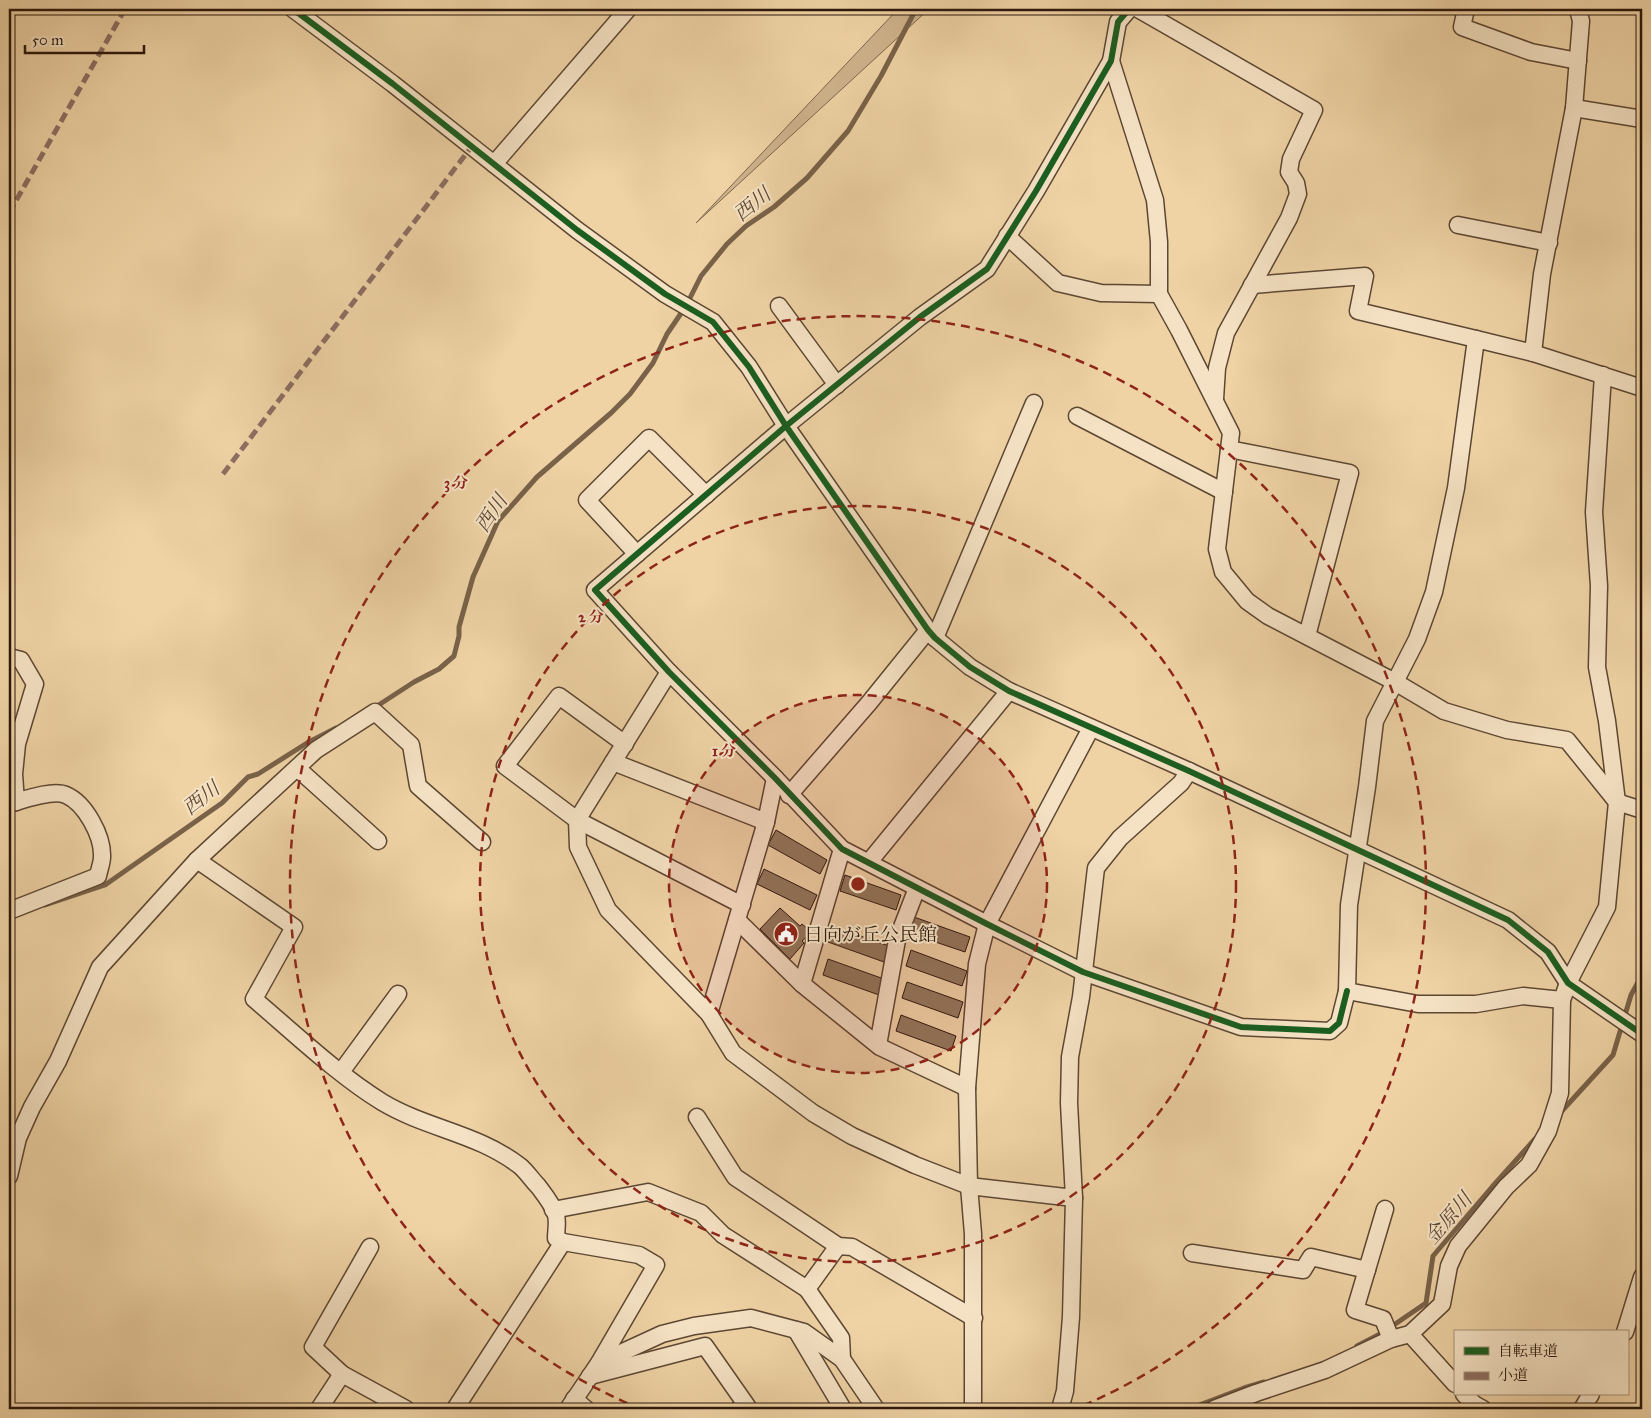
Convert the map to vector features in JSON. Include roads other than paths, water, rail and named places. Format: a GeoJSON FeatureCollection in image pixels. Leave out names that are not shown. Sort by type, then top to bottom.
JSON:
{"type":"FeatureCollection","features":[{"type":"Feature","properties":{"kind":"street"},"geometry":{"type":"LineString","coordinates":[[293,9],[577,230],[666,294],[713,322],[750,367],[786,426],[932,634],[970,666],[1009,691],[1189,771],[1508,920],[1548,952],[1568,983],[1642,1034]]}},
{"type":"Feature","properties":{"kind":"street"},"geometry":{"type":"LineString","coordinates":[[1129,9],[1118,22],[1111,61],[1036,191],[987,269],[920,318],[786,426],[594,590],[669,672],[842,849],[1084,972],[1241,1027],[1330,1031],[1339,1023],[1347,991],[1349,906],[1367,787],[1374,721],[1417,639],[1434,592],[1456,488],[1476,339]]}},
{"type":"Feature","properties":{"kind":"street"},"geometry":{"type":"LineString","coordinates":[[1138,9],[1314,110],[1291,159],[1289,172],[1296,183],[1298,194],[1289,218],[1226,333],[1217,368],[1215,401]]}},
{"type":"Feature","properties":{"kind":"street"},"geometry":{"type":"LineString","coordinates":[[1466,9],[1462,27],[1531,52],[1578,61]]}},
{"type":"Feature","properties":{"kind":"street"},"geometry":{"type":"LineString","coordinates":[[1533,353],[1542,274],[1574,108],[1581,21],[1578,9]]}},
{"type":"Feature","properties":{"kind":"street"},"geometry":{"type":"LineString","coordinates":[[494,164],[623,11]]}},
{"type":"Feature","properties":{"kind":"street"},"geometry":{"type":"LineString","coordinates":[[1111,61],[1155,200],[1159,242],[1159,294],[1232,433],[1217,549],[1223,572],[1247,601],[1268,616],[1395,682],[1444,711],[1507,730],[1567,740],[1617,802],[1642,810]]}},
{"type":"Feature","properties":{"kind":"street"},"geometry":{"type":"LineString","coordinates":[[1574,108],[1642,119]]}},
{"type":"Feature","properties":{"kind":"street"},"geometry":{"type":"LineString","coordinates":[[1458,225],[1548,243]]}},
{"type":"Feature","properties":{"kind":"street"},"geometry":{"type":"LineString","coordinates":[[1008,236],[1058,283],[1101,293],[1159,294]]}},
{"type":"Feature","properties":{"kind":"street"},"geometry":{"type":"LineString","coordinates":[[1252,285],[1365,276],[1358,311],[1533,353],[1642,388]]}},
{"type":"Feature","properties":{"kind":"street"},"geometry":{"type":"LineString","coordinates":[[779,306],[837,385]]}},
{"type":"Feature","properties":{"kind":"street"},"geometry":{"type":"LineString","coordinates":[[1214,1409],[1325,1370],[1391,1339],[1410,1334],[1442,1304],[1449,1266],[1458,1246],[1506,1186],[1528,1165],[1548,1131],[1560,1093],[1562,1000],[1568,983],[1608,907],[1617,802],[1608,721],[1597,667],[1599,586],[1594,512],[1602,375]]}},
{"type":"Feature","properties":{"kind":"street"},"geometry":{"type":"LineString","coordinates":[[789,795],[932,634],[1034,403]]}},
{"type":"Feature","properties":{"kind":"street"},"geometry":{"type":"LineString","coordinates":[[1077,416],[1224,492]]}},
{"type":"Feature","properties":{"kind":"street"},"geometry":{"type":"LineString","coordinates":[[638,554],[587,500],[649,438],[706,495]]}},
{"type":"Feature","properties":{"kind":"street"},"geometry":{"type":"LineString","coordinates":[[1229,449],[1350,474],[1307,636]]}},
{"type":"Feature","properties":{"kind":"street"},"geometry":{"type":"LineString","coordinates":[[9,911],[98,876],[102,856],[98,836],[85,809],[65,794],[41,795],[12,803],[16,744],[35,684],[13,662]]}},
{"type":"Feature","properties":{"kind":"street"},"geometry":{"type":"LineString","coordinates":[[669,672],[577,820],[578,847],[608,910],[709,1014],[733,1053],[814,1113],[852,1136],[915,1165],[969,1186],[1074,1198]]}},
{"type":"Feature","properties":{"kind":"street"},"geometry":{"type":"LineString","coordinates":[[869,862],[1009,691]]}},
{"type":"Feature","properties":{"kind":"street"},"geometry":{"type":"LineString","coordinates":[[625,744],[560,696],[505,766],[577,820],[739,912],[802,984],[878,1045],[967,1088]]}},
{"type":"Feature","properties":{"kind":"street"},"geometry":{"type":"LineString","coordinates":[[9,1176],[18,1138],[32,1107],[58,1061],[100,967],[197,860],[316,750],[375,712],[411,745],[418,786],[482,842]]}},
{"type":"Feature","properties":{"kind":"street"},"geometry":{"type":"LineString","coordinates":[[973,1409],[973,1234],[969,1186],[967,1088],[977,964],[987,924],[1091,728]]}},
{"type":"Feature","properties":{"kind":"street"},"geometry":{"type":"LineString","coordinates":[[613,762],[766,822]]}},
{"type":"Feature","properties":{"kind":"street"},"geometry":{"type":"LineString","coordinates":[[297,768],[378,841]]}},
{"type":"Feature","properties":{"kind":"street"},"geometry":{"type":"LineString","coordinates":[[1060,1409],[1065,1391],[1071,1317],[1074,1198],[1068,1103],[1070,1057],[1081,997],[1096,868],[1120,838],[1180,783],[1189,771]]}},
{"type":"Feature","properties":{"kind":"street"},"geometry":{"type":"LineString","coordinates":[[709,1014],[766,822],[774,778]]}},
{"type":"Feature","properties":{"kind":"street"},"geometry":{"type":"LineString","coordinates":[[802,984],[842,849]]}},
{"type":"Feature","properties":{"kind":"street"},"geometry":{"type":"LineString","coordinates":[[197,860],[294,927],[254,1000],[341,1072],[382,1102],[418,1120],[485,1144],[521,1167],[544,1194],[556,1215],[556,1238],[562,1242],[639,1255],[656,1265],[594,1370],[576,1406]]}},
{"type":"Feature","properties":{"kind":"street"},"geometry":{"type":"LineString","coordinates":[[878,1045],[897,940],[917,888]]}},
{"type":"Feature","properties":{"kind":"street"},"geometry":{"type":"LineString","coordinates":[[1347,991],[1418,1004],[1476,1004],[1523,996],[1562,1000]]}},
{"type":"Feature","properties":{"kind":"street"},"geometry":{"type":"LineString","coordinates":[[341,1072],[398,994]]}},
{"type":"Feature","properties":{"kind":"street"},"geometry":{"type":"LineString","coordinates":[[698,1117],[735,1177],[838,1246],[852,1247],[974,1318]]}},
{"type":"Feature","properties":{"kind":"street"},"geometry":{"type":"LineString","coordinates":[[553,1210],[648,1192],[700,1213],[723,1235],[807,1289],[841,1338],[842,1359]]}},
{"type":"Feature","properties":{"kind":"street"},"geometry":{"type":"LineString","coordinates":[[1385,1209],[1355,1310],[1383,1318],[1391,1339]]}},
{"type":"Feature","properties":{"kind":"street"},"geometry":{"type":"LineString","coordinates":[[455,1409],[562,1242]]}},
{"type":"Feature","properties":{"kind":"street"},"geometry":{"type":"LineString","coordinates":[[807,1289],[838,1246]]}},
{"type":"Feature","properties":{"kind":"street"},"geometry":{"type":"LineString","coordinates":[[370,1247],[313,1347],[342,1374],[406,1409]]}},
{"type":"Feature","properties":{"kind":"street"},"geometry":{"type":"LineString","coordinates":[[1192,1253],[1303,1270],[1311,1256],[1367,1270]]}},
{"type":"Feature","properties":{"kind":"street"},"geometry":{"type":"LineString","coordinates":[[1626,1330],[1642,1277]]}},
{"type":"Feature","properties":{"kind":"street"},"geometry":{"type":"LineString","coordinates":[[594,1370],[662,1334],[694,1326],[751,1318],[804,1332],[842,1359],[876,1409]]}},
{"type":"Feature","properties":{"kind":"street"},"geometry":{"type":"LineString","coordinates":[[796,1330],[843,1409]]}},
{"type":"Feature","properties":{"kind":"street"},"geometry":{"type":"LineString","coordinates":[[1410,1334],[1454,1383]]}},
{"type":"Feature","properties":{"kind":"street"},"geometry":{"type":"LineString","coordinates":[[594,1370],[705,1346],[747,1406],[739,1409]]}},
{"type":"Feature","properties":{"kind":"street"},"geometry":{"type":"LineString","coordinates":[[319,1409],[342,1374]]}},
{"type":"Feature","properties":{"kind":"street"},"geometry":{"type":"LineString","coordinates":[[1466,1396],[1483,1409]]}},
{"type":"Feature","properties":{"kind":"street"},"geometry":{"type":"LineString","coordinates":[[1582,1409],[1590,1396]]}},
{"type":"Feature","properties":{"kind":"waterway","name":"西川"},"geometry":{"type":"LineString","coordinates":[[374,708],[414,682],[439,669],[454,656],[459,636],[459,627],[473,577],[498,521],[537,477],[611,413],[630,394],[653,363],[667,334],[686,306],[701,276],[727,244],[746,226],[774,207],[807,178],[848,131],[881,76],[916,9]]}},
{"type":"Feature","properties":{"kind":"waterway","name":"西川"},"geometry":{"type":"LineString","coordinates":[[45,905],[105,885],[222,803],[248,777],[258,774],[307,743],[336,728]]}},
{"type":"Feature","properties":{"kind":"waterway","name":"金原川"},"geometry":{"type":"LineString","coordinates":[[1560,1113],[1613,1055],[1631,995],[1642,975]]}},
{"type":"Feature","properties":{"kind":"waterway","name":"金原川"},"geometry":{"type":"LineString","coordinates":[[1357,1346],[1382,1333],[1426,1303],[1433,1256],[1535,1139]]}},
{"type":"Feature","properties":{"kind":"waterway","name":"金原川"},"geometry":{"type":"LineString","coordinates":[[1189,1409],[1264,1382]]}},
{"type":"Feature","properties":{"kind":"place","name":"日向が丘公民館"},"geometry":{"type":"Point","coordinates":[786,934]}}]}
